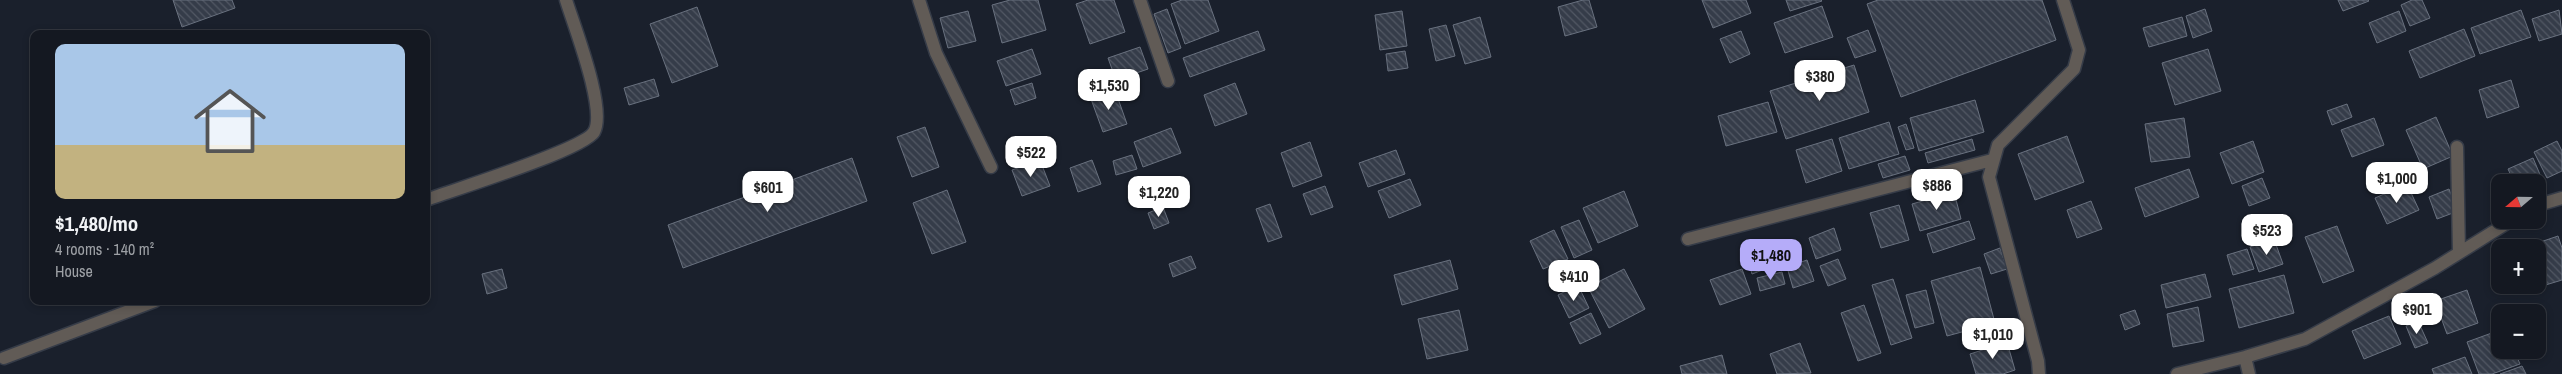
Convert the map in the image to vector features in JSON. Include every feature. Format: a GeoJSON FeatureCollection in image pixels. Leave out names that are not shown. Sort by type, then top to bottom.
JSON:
{"type":"FeatureCollection","features":[{"type":"Feature","properties":{"kind":"street"},"geometry":{"type":"LineString","coordinates":[[430,199],[562,150],[586,140],[595,131],[598,105],[566,0]]}},
{"type":"Feature","properties":{"kind":"street"},"geometry":{"type":"LineString","coordinates":[[919,0],[936,53],[991,167]]}},
{"type":"Feature","properties":{"kind":"street"},"geometry":{"type":"LineString","coordinates":[[1140,0],[1168,81]]}},
{"type":"Feature","properties":{"kind":"street"},"geometry":{"type":"LineString","coordinates":[[2039,374],[2038,361],[1989,177],[1992,160],[1998,145],[2074,70],[2079,50],[2063,0]]}},
{"type":"Feature","properties":{"kind":"street"},"geometry":{"type":"LineString","coordinates":[[2457,147],[2459,252]]}},
{"type":"Feature","properties":{"kind":"street"},"geometry":{"type":"LineString","coordinates":[[1688,239],[1992,160]]}},
{"type":"Feature","properties":{"kind":"street"},"geometry":{"type":"LineString","coordinates":[[2546,203],[2562,198]]}},
{"type":"Feature","properties":{"kind":"street"},"geometry":{"type":"LineString","coordinates":[[2177,374],[2245,357],[2305,338],[2435,268],[2497,229]]}},
{"type":"Feature","properties":{"kind":"street"},"geometry":{"type":"LineString","coordinates":[[4,358],[144,305]]}},
{"type":"Feature","properties":{"kind":"street"},"geometry":{"type":"LineString","coordinates":[[2245,357],[2249,374]]}},
{"type":"Feature","properties":{"kind":"building"},"geometry":{"type":"Polygon","coordinates":[[[173,0],[232,0],[235,8],[182,27],[173,0]]]}},
{"type":"Feature","properties":{"kind":"building"},"geometry":{"type":"Polygon","coordinates":[[[1010,0],[1038,0],[1046,30],[1002,43],[992,5],[1010,0]]]}},
{"type":"Feature","properties":{"kind":"building"},"geometry":{"type":"Polygon","coordinates":[[[1088,0],[1114,0],[1125,32],[1090,44],[1076,4],[1088,0]]]}},
{"type":"Feature","properties":{"kind":"building"},"geometry":{"type":"Polygon","coordinates":[[[1182,0],[1208,0],[1219,31],[1185,44],[1171,4],[1182,0]]]}},
{"type":"Feature","properties":{"kind":"building"},"geometry":{"type":"Polygon","coordinates":[[[1589,0],[1597,27],[1565,36],[1558,7],[1589,0]]]}},
{"type":"Feature","properties":{"kind":"building"},"geometry":{"type":"Polygon","coordinates":[[[1702,0],[1746,0],[1751,13],[1713,28],[1702,0]]]}},
{"type":"Feature","properties":{"kind":"building"},"geometry":{"type":"Polygon","coordinates":[[[1786,0],[1821,0],[1822,1],[1790,11],[1786,0]]]}},
{"type":"Feature","properties":{"kind":"building"},"geometry":{"type":"Polygon","coordinates":[[[1878,0],[2042,0],[2056,40],[1901,97],[1867,4],[1878,0]]]}},
{"type":"Feature","properties":{"kind":"building"},"geometry":{"type":"Polygon","coordinates":[[[2338,0],[2368,0],[2369,1],[2343,11],[2338,0]]]}},
{"type":"Feature","properties":{"kind":"building"},"geometry":{"type":"Polygon","coordinates":[[[2412,0],[2422,0],[2430,18],[2410,26],[2401,5],[2412,0]]]}},
{"type":"Feature","properties":{"kind":"building"},"geometry":{"type":"Polygon","coordinates":[[[1822,6],[1833,37],[1785,53],[1774,23],[1822,6]]]}},
{"type":"Feature","properties":{"kind":"building"},"geometry":{"type":"Polygon","coordinates":[[[697,7],[718,66],[672,83],[650,24],[697,7]]]}},
{"type":"Feature","properties":{"kind":"building"},"geometry":{"type":"Polygon","coordinates":[[[1167,9],[1181,48],[1168,53],[1154,14],[1167,9]]]}},
{"type":"Feature","properties":{"kind":"building"},"geometry":{"type":"Polygon","coordinates":[[[2205,9],[2212,31],[2193,38],[2186,16],[2205,9]]]}},
{"type":"Feature","properties":{"kind":"building"},"geometry":{"type":"Polygon","coordinates":[[[2521,10],[2531,37],[2480,54],[2471,28],[2521,10]]]}},
{"type":"Feature","properties":{"kind":"building"},"geometry":{"type":"Polygon","coordinates":[[[2559,10],[2562,34],[2539,41],[2532,19],[2559,10]]]}},
{"type":"Feature","properties":{"kind":"building"},"geometry":{"type":"Polygon","coordinates":[[[968,11],[976,41],[948,48],[940,18],[968,11]]]}},
{"type":"Feature","properties":{"kind":"building"},"geometry":{"type":"Polygon","coordinates":[[[1402,11],[1407,46],[1380,50],[1375,15],[1402,11]]]}},
{"type":"Feature","properties":{"kind":"building"},"geometry":{"type":"Polygon","coordinates":[[[2399,11],[2406,31],[2377,43],[2369,23],[2399,11]]]}},
{"type":"Feature","properties":{"kind":"building"},"geometry":{"type":"Polygon","coordinates":[[[1480,17],[1491,57],[1465,64],[1453,25],[1480,17]]]}},
{"type":"Feature","properties":{"kind":"building"},"geometry":{"type":"Polygon","coordinates":[[[2182,17],[2187,36],[2149,47],[2143,28],[2182,17]]]}},
{"type":"Feature","properties":{"kind":"building"},"geometry":{"type":"Polygon","coordinates":[[[1446,25],[1455,56],[1436,61],[1429,29],[1446,25]]]}},
{"type":"Feature","properties":{"kind":"building"},"geometry":{"type":"Polygon","coordinates":[[[2464,29],[2475,56],[2420,78],[2409,51],[2464,29]]]}},
{"type":"Feature","properties":{"kind":"building"},"geometry":{"type":"Polygon","coordinates":[[[1868,30],[1876,51],[1855,58],[1847,38],[1868,30]]]}},
{"type":"Feature","properties":{"kind":"building"},"geometry":{"type":"Polygon","coordinates":[[[1258,31],[1265,50],[1190,77],[1183,58],[1258,31]]]}},
{"type":"Feature","properties":{"kind":"building"},"geometry":{"type":"Polygon","coordinates":[[[1741,31],[1750,54],[1730,63],[1720,39],[1741,31]]]}},
{"type":"Feature","properties":{"kind":"building"},"geometry":{"type":"Polygon","coordinates":[[[1140,47],[1148,69],[1116,80],[1108,58],[1140,47]]]}},
{"type":"Feature","properties":{"kind":"building"},"geometry":{"type":"Polygon","coordinates":[[[1032,49],[1041,74],[1006,86],[997,61],[1032,49]]]}},
{"type":"Feature","properties":{"kind":"building"},"geometry":{"type":"Polygon","coordinates":[[[2208,49],[2221,91],[2175,105],[2162,63],[2208,49]]]}},
{"type":"Feature","properties":{"kind":"building"},"geometry":{"type":"Polygon","coordinates":[[[1405,51],[1408,68],[1388,71],[1386,54],[1405,51]]]}},
{"type":"Feature","properties":{"kind":"building"},"geometry":{"type":"Polygon","coordinates":[[[1854,65],[1869,112],[1786,139],[1770,91],[1854,65]]]}},
{"type":"Feature","properties":{"kind":"building"},"geometry":{"type":"Polygon","coordinates":[[[654,79],[659,96],[629,105],[624,88],[654,79]]]}},
{"type":"Feature","properties":{"kind":"building"},"geometry":{"type":"Polygon","coordinates":[[[2511,80],[2519,107],[2487,118],[2479,90],[2511,80]]]}},
{"type":"Feature","properties":{"kind":"building"},"geometry":{"type":"Polygon","coordinates":[[[1032,83],[1036,98],[1015,105],[1010,90],[1032,83]]]}},
{"type":"Feature","properties":{"kind":"building"},"geometry":{"type":"Polygon","coordinates":[[[1235,83],[1247,114],[1215,126],[1204,95],[1235,83]]]}},
{"type":"Feature","properties":{"kind":"building"},"geometry":{"type":"Polygon","coordinates":[[[1115,90],[1127,124],[1103,132],[1091,99],[1115,90]]]}},
{"type":"Feature","properties":{"kind":"building"},"geometry":{"type":"Polygon","coordinates":[[[1975,100],[1984,132],[1919,151],[1910,118],[1975,100]]]}},
{"type":"Feature","properties":{"kind":"building"},"geometry":{"type":"Polygon","coordinates":[[[1768,102],[1777,132],[1726,146],[1718,116],[1768,102]]]}},
{"type":"Feature","properties":{"kind":"building"},"geometry":{"type":"Polygon","coordinates":[[[2347,104],[2352,117],[2332,125],[2327,111],[2347,104]]]}},
{"type":"Feature","properties":{"kind":"building"},"geometry":{"type":"Polygon","coordinates":[[[2436,117],[2453,156],[2423,169],[2406,130],[2436,117]]]}},
{"type":"Feature","properties":{"kind":"building"},"geometry":{"type":"Polygon","coordinates":[[[2184,118],[2190,157],[2151,162],[2145,124],[2184,118]]]}},
{"type":"Feature","properties":{"kind":"building"},"geometry":{"type":"Polygon","coordinates":[[[2374,118],[2384,145],[2352,157],[2341,130],[2374,118]]]}},
{"type":"Feature","properties":{"kind":"building"},"geometry":{"type":"Polygon","coordinates":[[[1889,122],[1899,154],[1849,169],[1839,138],[1889,122]]]}},
{"type":"Feature","properties":{"kind":"building"},"geometry":{"type":"Polygon","coordinates":[[[1906,124],[1914,148],[1906,150],[1898,127],[1906,124]]]}},
{"type":"Feature","properties":{"kind":"building"},"geometry":{"type":"Polygon","coordinates":[[[925,127],[939,167],[912,177],[897,137],[925,127]]]}},
{"type":"Feature","properties":{"kind":"building"},"geometry":{"type":"Polygon","coordinates":[[[1171,128],[1181,153],[1143,167],[1134,142],[1171,128]]]}},
{"type":"Feature","properties":{"kind":"building"},"geometry":{"type":"Polygon","coordinates":[[[2067,136],[2084,182],[2035,200],[2018,154],[2067,136]]]}},
{"type":"Feature","properties":{"kind":"building"},"geometry":{"type":"Polygon","coordinates":[[[1832,139],[1842,171],[1806,183],[1796,150],[1832,139]]]}},
{"type":"Feature","properties":{"kind":"building"},"geometry":{"type":"Polygon","coordinates":[[[1972,139],[1975,150],[1928,163],[1925,153],[1972,139]]]}},
{"type":"Feature","properties":{"kind":"building"},"geometry":{"type":"Polygon","coordinates":[[[2253,141],[2264,172],[2232,184],[2220,153],[2253,141]]]}},
{"type":"Feature","properties":{"kind":"building"},"geometry":{"type":"Polygon","coordinates":[[[2557,141],[2562,151],[2562,171],[2547,178],[2534,152],[2557,141]]]}},
{"type":"Feature","properties":{"kind":"building"},"geometry":{"type":"Polygon","coordinates":[[[1310,142],[1322,176],[1293,187],[1281,153],[1310,142]]]}},
{"type":"Feature","properties":{"kind":"building"},"geometry":{"type":"Polygon","coordinates":[[[1396,150],[1405,174],[1368,187],[1359,163],[1396,150]]]}},
{"type":"Feature","properties":{"kind":"building"},"geometry":{"type":"Polygon","coordinates":[[[1132,155],[1137,169],[1116,175],[1113,161],[1132,155]]]}},
{"type":"Feature","properties":{"kind":"building"},"geometry":{"type":"Polygon","coordinates":[[[1905,156],[1910,170],[1883,178],[1878,164],[1905,156]]]}},
{"type":"Feature","properties":{"kind":"building"},"geometry":{"type":"Polygon","coordinates":[[[852,158],[867,201],[683,268],[668,225],[852,158]]]}},
{"type":"Feature","properties":{"kind":"building"},"geometry":{"type":"Polygon","coordinates":[[[2533,158],[2540,174],[2510,174],[2508,169],[2533,158]]]}},
{"type":"Feature","properties":{"kind":"building"},"geometry":{"type":"Polygon","coordinates":[[[1040,160],[1050,186],[1022,196],[1012,170],[1040,160]]]}},
{"type":"Feature","properties":{"kind":"building"},"geometry":{"type":"Polygon","coordinates":[[[1092,160],[1101,184],[1078,192],[1070,168],[1092,160]]]}},
{"type":"Feature","properties":{"kind":"building"},"geometry":{"type":"Polygon","coordinates":[[[2189,169],[2199,197],[2145,217],[2135,188],[2189,169]]]}},
{"type":"Feature","properties":{"kind":"building"},"geometry":{"type":"Polygon","coordinates":[[[2262,178],[2270,198],[2249,206],[2242,186],[2262,178]]]}},
{"type":"Feature","properties":{"kind":"building"},"geometry":{"type":"Polygon","coordinates":[[[1410,179],[1421,205],[1389,218],[1378,191],[1410,179]]]}},
{"type":"Feature","properties":{"kind":"building"},"geometry":{"type":"Polygon","coordinates":[[[2407,184],[2419,210],[2387,224],[2375,198],[2407,184]]]}},
{"type":"Feature","properties":{"kind":"building"},"geometry":{"type":"Polygon","coordinates":[[[1325,186],[1333,207],[1311,215],[1303,194],[1325,186]]]}},
{"type":"Feature","properties":{"kind":"building"},"geometry":{"type":"Polygon","coordinates":[[[2449,189],[2458,211],[2437,219],[2429,197],[2449,189]]]}},
{"type":"Feature","properties":{"kind":"building"},"geometry":{"type":"Polygon","coordinates":[[[947,190],[966,242],[932,254],[913,203],[947,190]]]}},
{"type":"Feature","properties":{"kind":"building"},"geometry":{"type":"Polygon","coordinates":[[[1624,191],[1638,226],[1598,243],[1583,208],[1624,191]]]}},
{"type":"Feature","properties":{"kind":"building"},"geometry":{"type":"Polygon","coordinates":[[[1954,192],[1961,219],[1920,231],[1912,204],[1954,192]]]}},
{"type":"Feature","properties":{"kind":"building"},"geometry":{"type":"Polygon","coordinates":[[[2091,201],[2102,229],[2077,238],[2067,210],[2091,201]]]}},
{"type":"Feature","properties":{"kind":"building"},"geometry":{"type":"Polygon","coordinates":[[[1270,204],[1282,237],[1268,242],[1256,209],[1270,204]]]}},
{"type":"Feature","properties":{"kind":"building"},"geometry":{"type":"Polygon","coordinates":[[[1899,205],[1909,240],[1881,248],[1870,213],[1899,205]]]}},
{"type":"Feature","properties":{"kind":"building"},"geometry":{"type":"Polygon","coordinates":[[[1163,207],[1169,223],[1154,229],[1148,213],[1163,207]]]}},
{"type":"Feature","properties":{"kind":"building"},"geometry":{"type":"Polygon","coordinates":[[[1579,220],[1592,250],[1574,258],[1561,227],[1579,220]]]}},
{"type":"Feature","properties":{"kind":"building"},"geometry":{"type":"Polygon","coordinates":[[[1969,221],[1975,239],[1933,253],[1927,234],[1969,221]]]}},
{"type":"Feature","properties":{"kind":"building"},"geometry":{"type":"Polygon","coordinates":[[[2337,226],[2354,271],[2323,283],[2305,237],[2337,226]]]}},
{"type":"Feature","properties":{"kind":"building"},"geometry":{"type":"Polygon","coordinates":[[[1834,228],[1841,250],[1816,259],[1809,238],[1834,228]]]}},
{"type":"Feature","properties":{"kind":"building"},"geometry":{"type":"Polygon","coordinates":[[[1554,230],[1568,259],[1543,269],[1530,241],[1554,230]]]}},
{"type":"Feature","properties":{"kind":"building"},"geometry":{"type":"Polygon","coordinates":[[[2558,236],[2562,248],[2562,280],[2546,285],[2546,240],[2558,236]]]}},
{"type":"Feature","properties":{"kind":"building"},"geometry":{"type":"Polygon","coordinates":[[[2274,239],[2283,264],[2259,272],[2250,247],[2274,239]]]}},
{"type":"Feature","properties":{"kind":"building"},"geometry":{"type":"Polygon","coordinates":[[[2000,248],[2007,269],[1991,274],[1984,254],[2000,248]]]}},
{"type":"Feature","properties":{"kind":"building"},"geometry":{"type":"Polygon","coordinates":[[[2247,249],[2254,269],[2233,275],[2227,255],[2247,249]]]}},
{"type":"Feature","properties":{"kind":"building"},"geometry":{"type":"Polygon","coordinates":[[[1777,250],[1781,263],[1752,274],[1748,260],[1777,250]]]}},
{"type":"Feature","properties":{"kind":"building"},"geometry":{"type":"Polygon","coordinates":[[[1191,256],[1196,268],[1173,277],[1169,264],[1191,256]]]}},
{"type":"Feature","properties":{"kind":"building"},"geometry":{"type":"Polygon","coordinates":[[[1838,259],[1846,279],[1828,286],[1820,266],[1838,259]]]}},
{"type":"Feature","properties":{"kind":"building"},"geometry":{"type":"Polygon","coordinates":[[[1450,260],[1458,289],[1402,305],[1394,275],[1450,260]]]}},
{"type":"Feature","properties":{"kind":"building"},"geometry":{"type":"Polygon","coordinates":[[[1807,260],[1814,281],[1793,288],[1787,267],[1807,260]]]}},
{"type":"Feature","properties":{"kind":"building"},"geometry":{"type":"Polygon","coordinates":[[[1980,267],[1995,323],[1947,336],[1931,281],[1980,267]]]}},
{"type":"Feature","properties":{"kind":"building"},"geometry":{"type":"Polygon","coordinates":[[[502,269],[507,288],[487,294],[482,274],[502,269]]]}},
{"type":"Feature","properties":{"kind":"building"},"geometry":{"type":"Polygon","coordinates":[[[1624,269],[1645,309],[1609,328],[1588,287],[1624,269]]]}},
{"type":"Feature","properties":{"kind":"building"},"geometry":{"type":"Polygon","coordinates":[[[1742,269],[1751,294],[1720,305],[1710,280],[1742,269]]]}},
{"type":"Feature","properties":{"kind":"building"},"geometry":{"type":"Polygon","coordinates":[[[1782,272],[1785,284],[1760,291],[1757,278],[1782,272]]]}},
{"type":"Feature","properties":{"kind":"building"},"geometry":{"type":"Polygon","coordinates":[[[2205,274],[2211,297],[2166,308],[2161,285],[2205,274]]]}},
{"type":"Feature","properties":{"kind":"building"},"geometry":{"type":"Polygon","coordinates":[[[2284,275],[2294,313],[2239,328],[2229,289],[2284,275]]]}},
{"type":"Feature","properties":{"kind":"building"},"geometry":{"type":"Polygon","coordinates":[[[1893,279],[1912,338],[1891,345],[1872,285],[1893,279]]]}},
{"type":"Feature","properties":{"kind":"building"},"geometry":{"type":"Polygon","coordinates":[[[1578,285],[1589,308],[1569,318],[1558,295],[1578,285]]]}},
{"type":"Feature","properties":{"kind":"building"},"geometry":{"type":"Polygon","coordinates":[[[1926,290],[1934,323],[1915,328],[1906,295],[1926,290]]]}},
{"type":"Feature","properties":{"kind":"building"},"geometry":{"type":"Polygon","coordinates":[[[2467,290],[2478,323],[2447,334],[2435,301],[2467,290]]]}},
{"type":"Feature","properties":{"kind":"building"},"geometry":{"type":"Polygon","coordinates":[[[1864,305],[1881,353],[1858,361],[1841,313],[1864,305]]]}},
{"type":"Feature","properties":{"kind":"building"},"geometry":{"type":"Polygon","coordinates":[[[2198,307],[2204,341],[2173,347],[2167,314],[2198,307]]]}},
{"type":"Feature","properties":{"kind":"building"},"geometry":{"type":"Polygon","coordinates":[[[1459,310],[1468,350],[1427,359],[1418,319],[1459,310]]]}},
{"type":"Feature","properties":{"kind":"building"},"geometry":{"type":"Polygon","coordinates":[[[2135,310],[2140,324],[2125,330],[2120,315],[2135,310]]]}},
{"type":"Feature","properties":{"kind":"building"},"geometry":{"type":"Polygon","coordinates":[[[1591,313],[1601,334],[1580,344],[1570,323],[1591,313]]]}},
{"type":"Feature","properties":{"kind":"building"},"geometry":{"type":"Polygon","coordinates":[[[2389,316],[2401,344],[2364,359],[2352,331],[2389,316]]]}},
{"type":"Feature","properties":{"kind":"building"},"geometry":{"type":"Polygon","coordinates":[[[2418,321],[2428,343],[2415,348],[2406,326],[2418,321]]]}},
{"type":"Feature","properties":{"kind":"building"},"geometry":{"type":"Polygon","coordinates":[[[2491,333],[2491,359],[2518,359],[2520,364],[2492,374],[2479,374],[2467,342],[2491,333]]]}},
{"type":"Feature","properties":{"kind":"building"},"geometry":{"type":"Polygon","coordinates":[[[2007,342],[2015,370],[2003,374],[1976,374],[1970,354],[2007,342]]]}},
{"type":"Feature","properties":{"kind":"building"},"geometry":{"type":"Polygon","coordinates":[[[1800,343],[1811,373],[1777,374],[1770,354],[1800,343]]]}},
{"type":"Feature","properties":{"kind":"building"},"geometry":{"type":"Polygon","coordinates":[[[1722,355],[1727,374],[1682,374],[1680,366],[1722,355]]]}},
{"type":"Feature","properties":{"kind":"building"},"geometry":{"type":"Polygon","coordinates":[[[2465,357],[2472,374],[2434,374],[2432,369],[2465,357]]]}},
{"type":"Feature","properties":{"kind":"building"},"geometry":{"type":"Polygon","coordinates":[[[2522,366],[2526,374],[2500,374],[2522,366]]]}}]}
